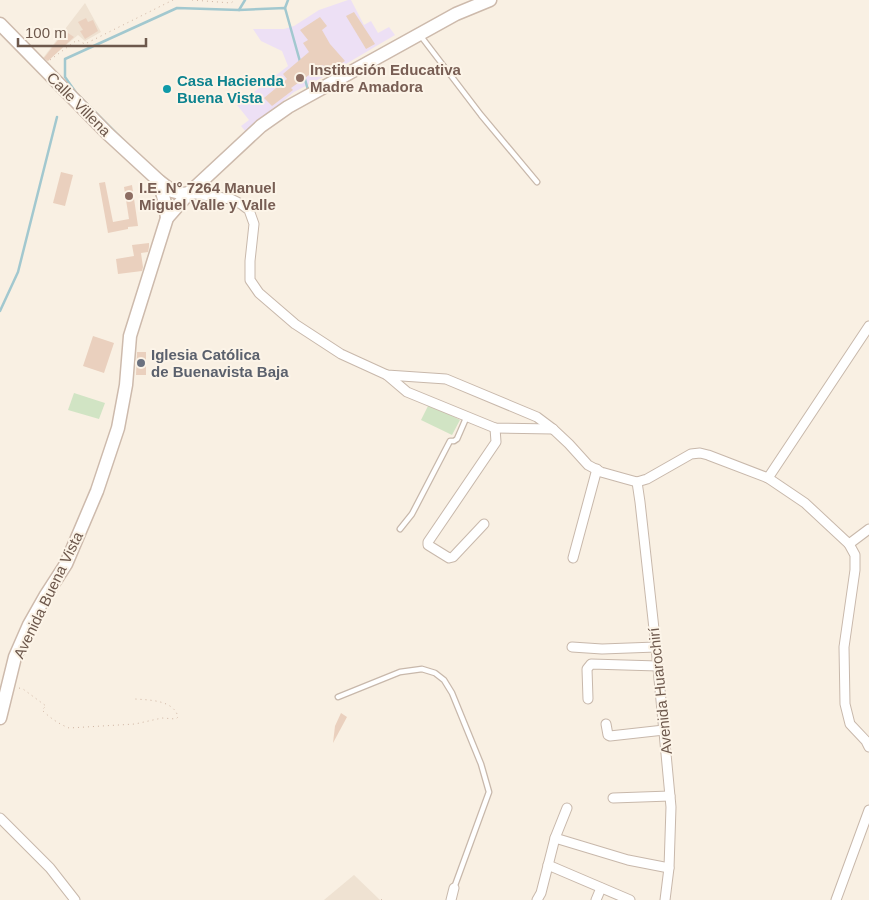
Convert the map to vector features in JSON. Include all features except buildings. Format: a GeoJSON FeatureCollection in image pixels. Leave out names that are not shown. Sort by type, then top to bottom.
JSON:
{"type":"FeatureCollection","features":[{"type":"Feature","properties":{"kind":"street","name":"Avenida Buena Vista"},"geometry":{"type":"LineString","coordinates":[[0,718],[15,657],[29,625],[66,564],[100,482],[118,428],[126,385],[130,336],[167,218],[190,193],[261,126],[288,107],[456,14],[490,0]]}},
{"type":"Feature","properties":{"kind":"street","name":"Calle Villena"},"geometry":{"type":"LineString","coordinates":[[0,24],[108,134],[159,181],[172,191],[184,194],[190,193]]}},
{"type":"Feature","properties":{"kind":"street"},"geometry":{"type":"LineString","coordinates":[[159,181],[167,218]]}},
{"type":"Feature","properties":{"kind":"street"},"geometry":{"type":"LineString","coordinates":[[190,193],[231,199],[249,210],[254,224],[250,280],[259,293],[295,324],[341,354],[387,375],[407,392],[495,428],[553,429]]}},
{"type":"Feature","properties":{"kind":"street"},"geometry":{"type":"LineString","coordinates":[[768,478],[869,326]]}},
{"type":"Feature","properties":{"kind":"street"},"geometry":{"type":"LineString","coordinates":[[387,375],[446,379],[537,417],[569,444],[588,465],[610,474],[637,482],[647,479],[691,454],[700,453],[768,478],[805,503],[849,544],[856,555],[844,647],[845,704],[850,724],[866,741],[869,747]]}},
{"type":"Feature","properties":{"kind":"street"},"geometry":{"type":"LineString","coordinates":[[484,524],[452,558],[428,545],[428,542],[496,442],[495,428]]}},
{"type":"Feature","properties":{"kind":"street"},"geometry":{"type":"LineString","coordinates":[[573,558],[597,469]]}},
{"type":"Feature","properties":{"kind":"street","name":"Avenida Huarochirí"},"geometry":{"type":"LineString","coordinates":[[637,482],[658,666],[671,807],[669,868],[665,900]]}},
{"type":"Feature","properties":{"kind":"street"},"geometry":{"type":"LineString","coordinates":[[849,544],[869,529]]}},
{"type":"Feature","properties":{"kind":"street"},"geometry":{"type":"LineString","coordinates":[[572,647],[602,649],[656,647]]}},
{"type":"Feature","properties":{"kind":"street"},"geometry":{"type":"LineString","coordinates":[[588,699],[587,669],[591,664],[658,666]]}},
{"type":"Feature","properties":{"kind":"street"},"geometry":{"type":"LineString","coordinates":[[606,724],[608,735],[610,736],[664,730]]}},
{"type":"Feature","properties":{"kind":"street"},"geometry":{"type":"LineString","coordinates":[[613,798],[670,796]]}},
{"type":"Feature","properties":{"kind":"street"},"geometry":{"type":"LineString","coordinates":[[537,900],[541,894],[555,838],[567,808]]}},
{"type":"Feature","properties":{"kind":"street"},"geometry":{"type":"LineString","coordinates":[[836,900],[869,810]]}},
{"type":"Feature","properties":{"kind":"street"},"geometry":{"type":"LineString","coordinates":[[0,818],[50,868],[75,900]]}},
{"type":"Feature","properties":{"kind":"street"},"geometry":{"type":"LineString","coordinates":[[555,838],[628,860],[669,868]]}},
{"type":"Feature","properties":{"kind":"street"},"geometry":{"type":"LineString","coordinates":[[548,865],[630,900]]}},
{"type":"Feature","properties":{"kind":"street"},"geometry":{"type":"LineString","coordinates":[[451,900],[454,888]]}},
{"type":"Feature","properties":{"kind":"street"},"geometry":{"type":"LineString","coordinates":[[596,900],[601,888]]}},
{"type":"Feature","properties":{"kind":"lane"},"geometry":{"type":"LineString","coordinates":[[419,34],[481,115],[537,182]]}},
{"type":"Feature","properties":{"kind":"lane"},"geometry":{"type":"LineString","coordinates":[[400,529],[412,514],[450,441],[457,439],[467,416]]}},
{"type":"Feature","properties":{"kind":"lane"},"geometry":{"type":"LineString","coordinates":[[338,697],[400,672],[422,669],[436,673],[444,680],[452,693],[481,764],[490,792],[454,888]]}},
{"type":"Feature","properties":{"kind":"path"},"geometry":{"type":"LineString","coordinates":[[42,66],[77,40],[85,44],[173,0],[177,0]]}},
{"type":"Feature","properties":{"kind":"path"},"geometry":{"type":"LineString","coordinates":[[192,0],[231,3],[235,0]]}},
{"type":"Feature","properties":{"kind":"path"},"geometry":{"type":"LineString","coordinates":[[9,684],[23,689],[46,706],[42,710],[46,714],[69,728],[135,724],[162,718],[176,719],[178,717],[174,709],[162,703],[135,698]]}},
{"type":"Feature","properties":{"kind":"shaded area"},"geometry":{"type":"Polygon","coordinates":[[[351,0],[364,25],[371,21],[378,33],[389,27],[395,35],[329,74],[294,92],[246,132],[241,126],[249,120],[237,105],[288,66],[282,51],[261,41],[253,29],[284,29],[294,26],[319,10],[351,0]]]}},
{"type":"Feature","properties":{"kind":"shaded area"},"geometry":{"type":"Polygon","coordinates":[[[85,3],[101,32],[85,41],[78,35],[47,61],[43,58],[85,3]]]}},
{"type":"Feature","properties":{"kind":"shaded area"},"geometry":{"type":"Polygon","coordinates":[[[354,875],[380,900],[324,900],[354,875]]]}},
{"type":"Feature","properties":{"kind":"green space"},"geometry":{"type":"Polygon","coordinates":[[[74,393],[105,403],[99,419],[68,410],[74,393]]]}},
{"type":"Feature","properties":{"kind":"green space"},"geometry":{"type":"Polygon","coordinates":[[[429,404],[460,420],[452,435],[421,420],[429,404]]]}},
{"type":"Feature","properties":{"kind":"waterway"},"geometry":{"type":"LineString","coordinates":[[239,10],[245,0]]}},
{"type":"Feature","properties":{"kind":"waterway"},"geometry":{"type":"LineString","coordinates":[[285,8],[288,0]]}},
{"type":"Feature","properties":{"kind":"waterway"},"geometry":{"type":"LineString","coordinates":[[177,8],[239,10],[285,8],[308,90],[263,121],[193,186],[183,191],[168,185],[77,94],[65,77],[65,59],[177,8]]}},
{"type":"Feature","properties":{"kind":"waterway"},"geometry":{"type":"LineString","coordinates":[[0,311],[18,272],[57,117]]}},
{"type":"Feature","properties":{"kind":"place","name":"Institución Educativa Madre Amadora"},"geometry":{"type":"Point","coordinates":[300,78]}},
{"type":"Feature","properties":{"kind":"place","name":"Casa Hacienda Buena Vista"},"geometry":{"type":"Point","coordinates":[167,89]}},
{"type":"Feature","properties":{"kind":"place","name":"I.E. N° 7264 Manuel Miguel Valle y Valle"},"geometry":{"type":"Point","coordinates":[129,196]}},
{"type":"Feature","properties":{"kind":"place","name":"Iglesia Católica de Buenavista Baja"},"geometry":{"type":"Point","coordinates":[141,363]}}]}
